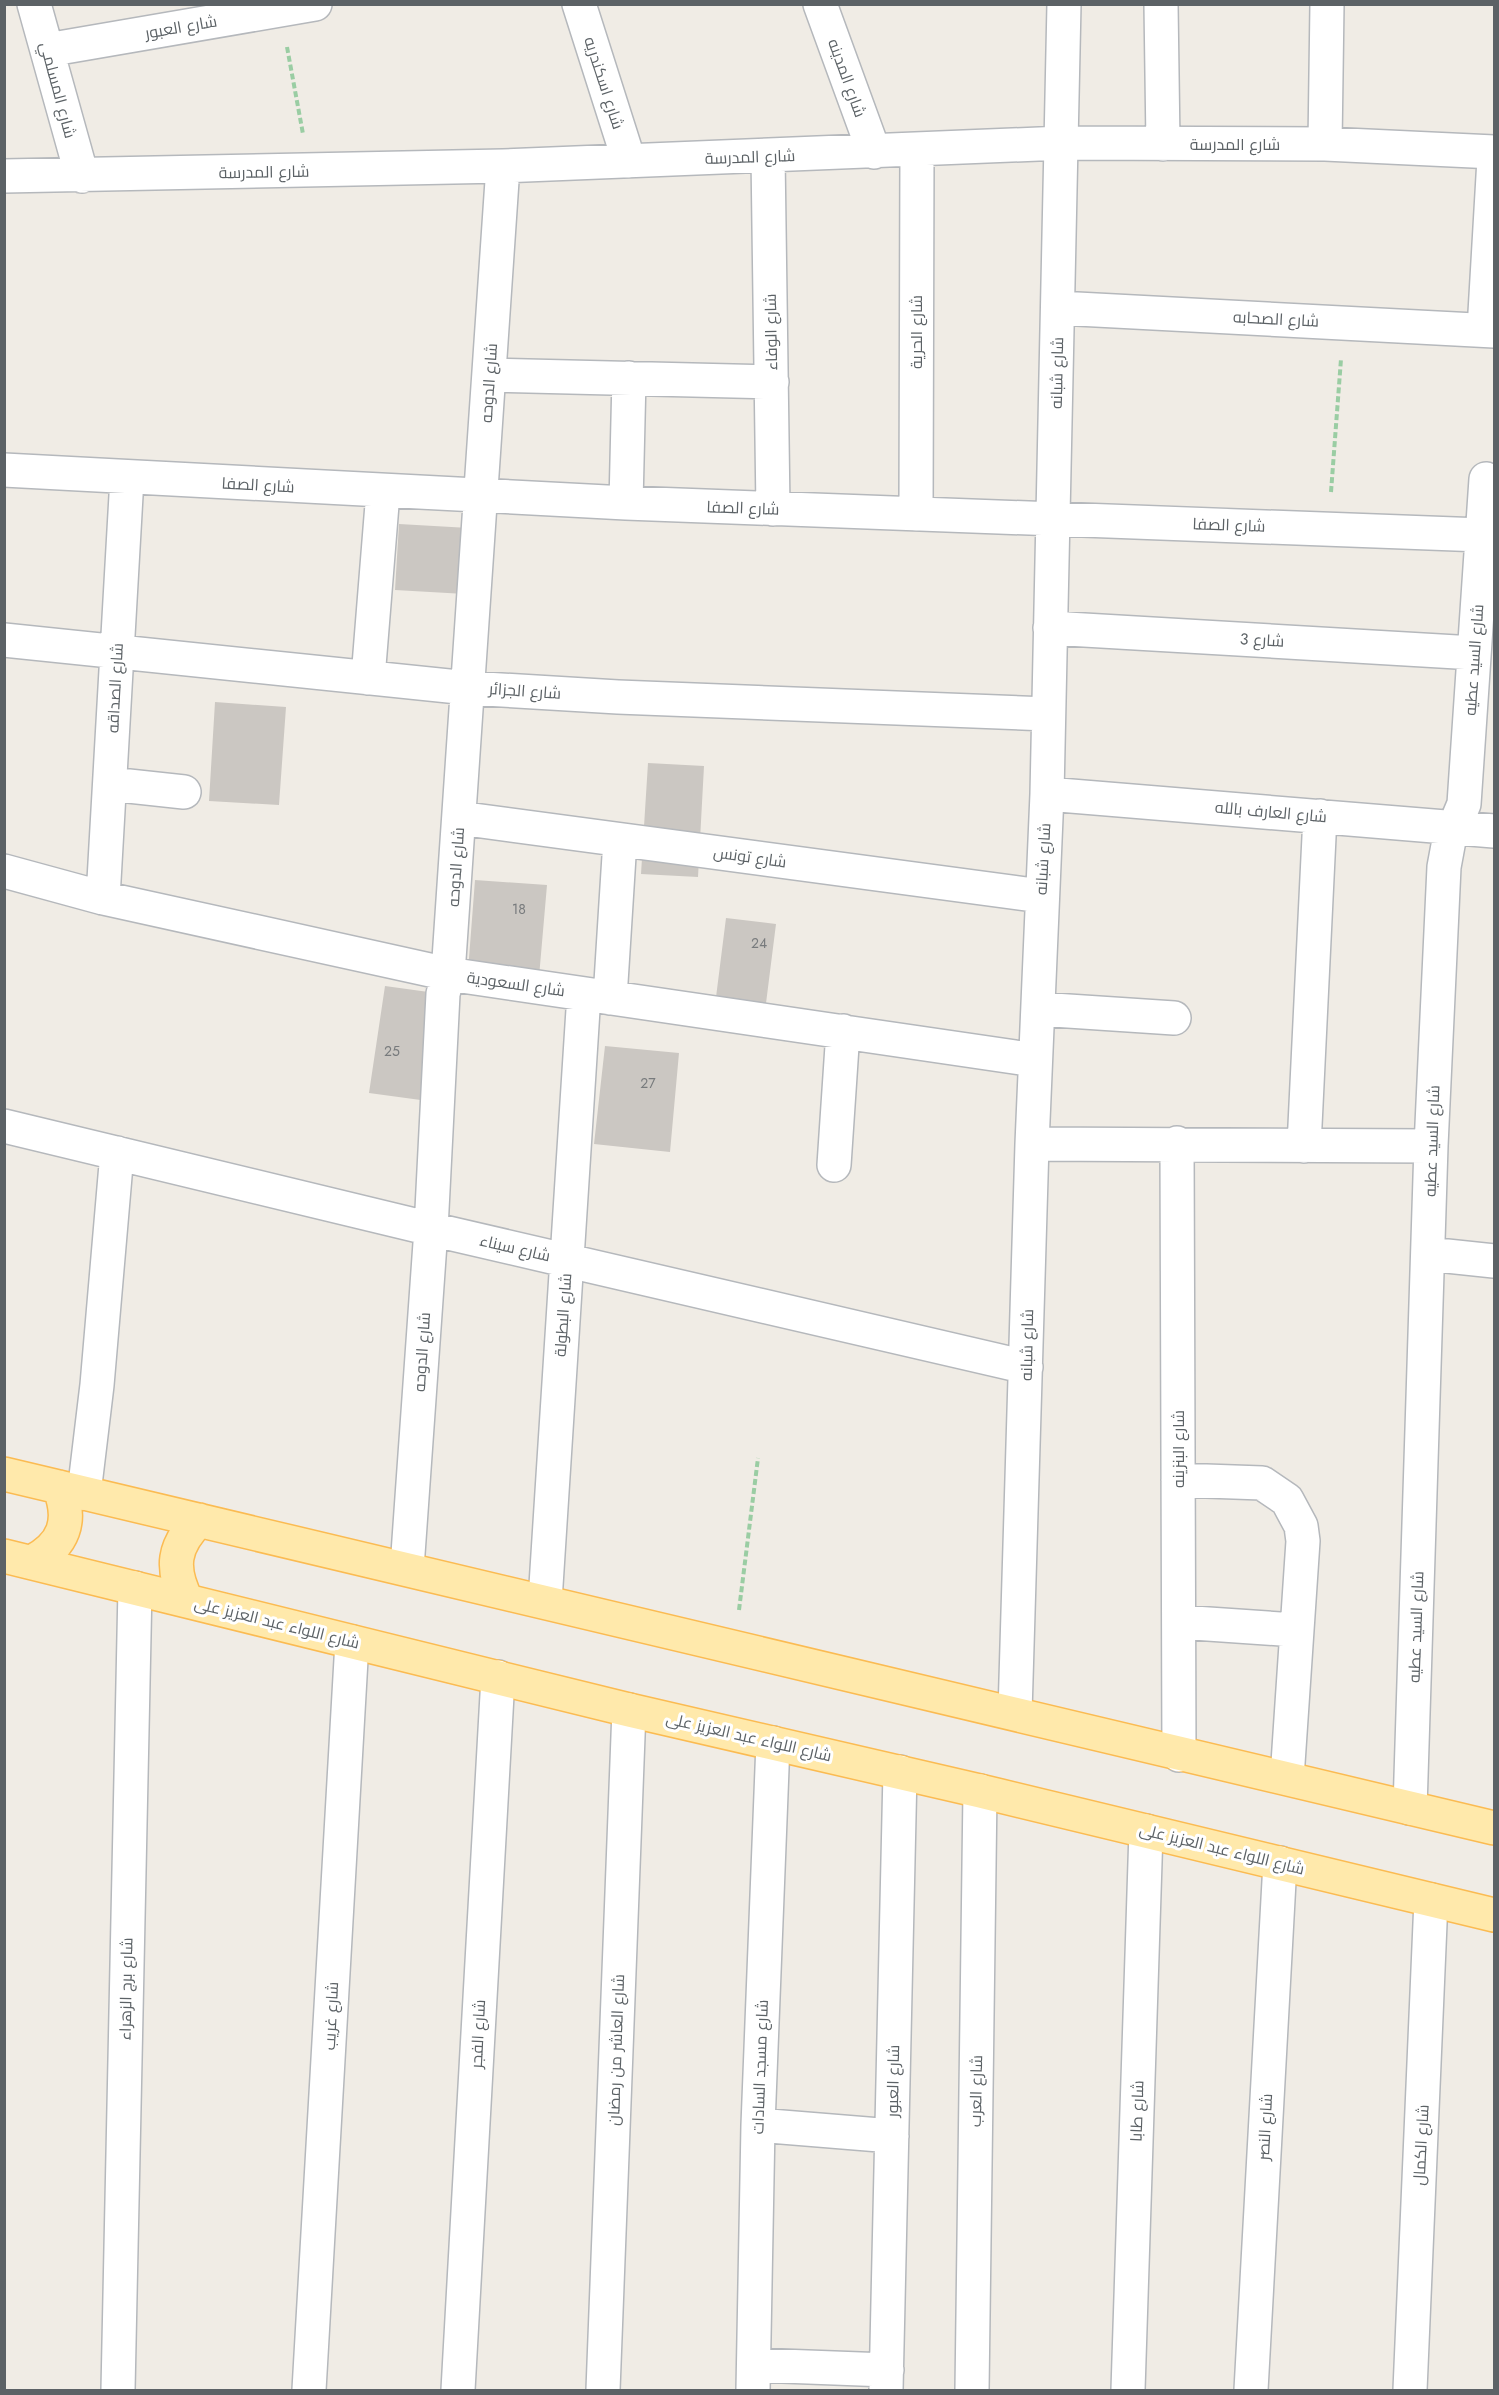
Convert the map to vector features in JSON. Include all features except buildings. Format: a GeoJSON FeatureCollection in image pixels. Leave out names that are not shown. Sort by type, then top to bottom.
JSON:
{"type":"FeatureCollection","features":[{"type":"Feature","properties":{"kind":"main road"},"geometry":{"type":"LineString","coordinates":[[4,1474],[1494,1828]]}},
{"type":"Feature","properties":{"kind":"main road"},"geometry":{"type":"LineString","coordinates":[[18,1559],[48,1554],[59,1539],[66,1522],[66,1504],[72,1490]]}},
{"type":"Feature","properties":{"kind":"main road"},"geometry":{"type":"LineString","coordinates":[[187,1601],[178,1585],[175,1567],[178,1549],[186,1533],[199,1520]]}},
{"type":"Feature","properties":{"kind":"main road","name":"شارع اللواء عبد العزيز على"},"geometry":{"type":"LineString","coordinates":[[18,1559],[629,1710],[980,1791],[1494,1916]]}},
{"type":"Feature","properties":{"kind":"street","name":"شارع المسلمي"},"geometry":{"type":"LineString","coordinates":[[34,4],[82,176]]}},
{"type":"Feature","properties":{"kind":"street","name":"شارع العبور"},"geometry":{"type":"LineString","coordinates":[[47,50],[159,18],[280,10],[315,4]]}},
{"type":"Feature","properties":{"kind":"street","name":"شارع اسكندريه"},"geometry":{"type":"LineString","coordinates":[[579,4],[629,161]]}},
{"type":"Feature","properties":{"kind":"street","name":"شارع المدينه"},"geometry":{"type":"LineString","coordinates":[[820,4],[874,152]]}},
{"type":"Feature","properties":{"kind":"street","name":"شارع شبانه"},"geometry":{"type":"LineString","coordinates":[[1015,1713],[1032,1144],[1047,794],[1064,4]]}},
{"type":"Feature","properties":{"kind":"street"},"geometry":{"type":"LineString","coordinates":[[1161,4],[1163,144]]}},
{"type":"Feature","properties":{"kind":"street"},"geometry":{"type":"LineString","coordinates":[[1325,144],[1327,4]]}},
{"type":"Feature","properties":{"kind":"street","name":"شارع المدرسة"},"geometry":{"type":"LineString","coordinates":[[4,177],[503,166],[1062,143],[1325,144],[1494,152]]}},
{"type":"Feature","properties":{"kind":"street","name":"شارع الحرية"},"geometry":{"type":"LineString","coordinates":[[916,514],[917,150]]}},
{"type":"Feature","properties":{"kind":"street","name":"شارع الوفاء"},"geometry":{"type":"LineString","coordinates":[[768,156],[773,509]]}},
{"type":"Feature","properties":{"kind":"street"},"geometry":{"type":"LineString","coordinates":[[1489,330],[1494,159]]}},
{"type":"Feature","properties":{"kind":"street","name":"شارع الدوحه"},"geometry":{"type":"LineString","coordinates":[[407,1569],[443,994],[448,974],[503,166]]}},
{"type":"Feature","properties":{"kind":"street","name":"شارع الصحابه"},"geometry":{"type":"LineString","coordinates":[[1058,308],[1489,330]]}},
{"type":"Feature","properties":{"kind":"street"},"geometry":{"type":"LineString","coordinates":[[490,375],[772,382]]}},
{"type":"Feature","properties":{"kind":"street"},"geometry":{"type":"LineString","coordinates":[[626,503],[629,378]]}},
{"type":"Feature","properties":{"kind":"street","name":"شارع الصفا"},"geometry":{"type":"LineString","coordinates":[[4,470],[383,492],[626,503],[1482,535]]}},
{"type":"Feature","properties":{"kind":"street","name":"شارع الصداقه"},"geometry":{"type":"LineString","coordinates":[[103,898],[127,477]]}},
{"type":"Feature","properties":{"kind":"street","name":"شارع السيد عطيه"},"geometry":{"type":"LineString","coordinates":[[1410,1808],[1431,1146],[1445,853],[1464,804],[1486,479]]}},
{"type":"Feature","properties":{"kind":"street"},"geometry":{"type":"LineString","coordinates":[[368,678],[383,492]]}},
{"type":"Feature","properties":{"kind":"street","name":"شارع 3"},"geometry":{"type":"LineString","coordinates":[[1050,628],[1474,652]]}},
{"type":"Feature","properties":{"kind":"street","name":"شارع الجزائر"},"geometry":{"type":"LineString","coordinates":[[4,640],[468,688],[618,697],[1047,714]]}},
{"type":"Feature","properties":{"kind":"street"},"geometry":{"type":"LineString","coordinates":[[110,784],[184,792]]}},
{"type":"Feature","properties":{"kind":"street","name":"شارع العارف بالله"},"geometry":{"type":"LineString","coordinates":[[1047,794],[1494,831]]}},
{"type":"Feature","properties":{"kind":"street"},"geometry":{"type":"LineString","coordinates":[[1304,1146],[1320,816]]}},
{"type":"Feature","properties":{"kind":"street","name":"شارع تونس"},"geometry":{"type":"LineString","coordinates":[[459,819],[1041,896]]}},
{"type":"Feature","properties":{"kind":"street","name":"شارع البطولة"},"geometry":{"type":"LineString","coordinates":[[545,1601],[567,1260],[597,996],[620,840]]}},
{"type":"Feature","properties":{"kind":"street","name":"شارع السعودية"},"geometry":{"type":"LineString","coordinates":[[4,871],[103,898],[448,974],[1035,1060]]}},
{"type":"Feature","properties":{"kind":"street"},"geometry":{"type":"LineString","coordinates":[[1038,1009],[1174,1018]]}},
{"type":"Feature","properties":{"kind":"street"},"geometry":{"type":"LineString","coordinates":[[834,1165],[843,1031]]}},
{"type":"Feature","properties":{"kind":"street","name":"شارع سيناء"},"geometry":{"type":"LineString","coordinates":[[4,1126],[430,1229],[1026,1367]]}},
{"type":"Feature","properties":{"kind":"street","name":"شارع البنزينه"},"geometry":{"type":"LineString","coordinates":[[1177,1143],[1179,1755]]}},
{"type":"Feature","properties":{"kind":"street"},"geometry":{"type":"LineString","coordinates":[[1032,1144],[1431,1146]]}},
{"type":"Feature","properties":{"kind":"street"},"geometry":{"type":"LineString","coordinates":[[72,1490],[97,1385],[117,1153]]}},
{"type":"Feature","properties":{"kind":"street"},"geometry":{"type":"LineString","coordinates":[[1428,1254],[1494,1260]]}},
{"type":"Feature","properties":{"kind":"street"},"geometry":{"type":"LineString","coordinates":[[1178,1480],[1262,1483],[1287,1500],[1301,1526],[1303,1541],[1295,1630],[1287,1779]]}},
{"type":"Feature","properties":{"kind":"street","name":"شارع برج الزهراء"},"geometry":{"type":"LineString","coordinates":[[118,2391],[135,1588]]}},
{"type":"Feature","properties":{"kind":"street"},"geometry":{"type":"LineString","coordinates":[[1179,1622],[1295,1630]]}},
{"type":"Feature","properties":{"kind":"street","name":"شارع غريب"},"geometry":{"type":"LineString","coordinates":[[309,2391],[352,1642]]}},
{"type":"Feature","properties":{"kind":"street","name":"شارع الفجر"},"geometry":{"type":"LineString","coordinates":[[458,2391],[498,1677]]}},
{"type":"Feature","properties":{"kind":"street","name":"شارع العاشر من رمضان"},"geometry":{"type":"LineString","coordinates":[[603,2391],[629,1710]]}},
{"type":"Feature","properties":{"kind":"street","name":"شارع مسجد السادات"},"geometry":{"type":"LineString","coordinates":[[753,2378],[758,2125],[773,1743]]}},
{"type":"Feature","properties":{"kind":"street","name":"شارع العبور"},"geometry":{"type":"LineString","coordinates":[[886,2380],[900,1772]]}},
{"type":"Feature","properties":{"kind":"street","name":"شارع العرب"},"geometry":{"type":"LineString","coordinates":[[972,2391],[980,1791]]}},
{"type":"Feature","properties":{"kind":"street","name":"شارع طابا"},"geometry":{"type":"LineString","coordinates":[[1128,2391],[1146,1831]]}},
{"type":"Feature","properties":{"kind":"street","name":"شارع النصر"},"geometry":{"type":"LineString","coordinates":[[1251,2391],[1280,1863]]}},
{"type":"Feature","properties":{"kind":"street","name":"شارع الكمال"},"geometry":{"type":"LineString","coordinates":[[1410,2391],[1431,1900]]}},
{"type":"Feature","properties":{"kind":"street"},"geometry":{"type":"LineString","coordinates":[[758,2125],[891,2136]]}},
{"type":"Feature","properties":{"kind":"street"},"geometry":{"type":"LineString","coordinates":[[753,2378],[886,2380]]}},
{"type":"Feature","properties":{"kind":"path"},"geometry":{"type":"LineString","coordinates":[[280,10],[311,172]]}},
{"type":"Feature","properties":{"kind":"path"},"geometry":{"type":"LineString","coordinates":[[1328,529],[1344,322]]}},
{"type":"Feature","properties":{"kind":"path"},"geometry":{"type":"LineString","coordinates":[[734,1647],[758,1458]]}}]}
